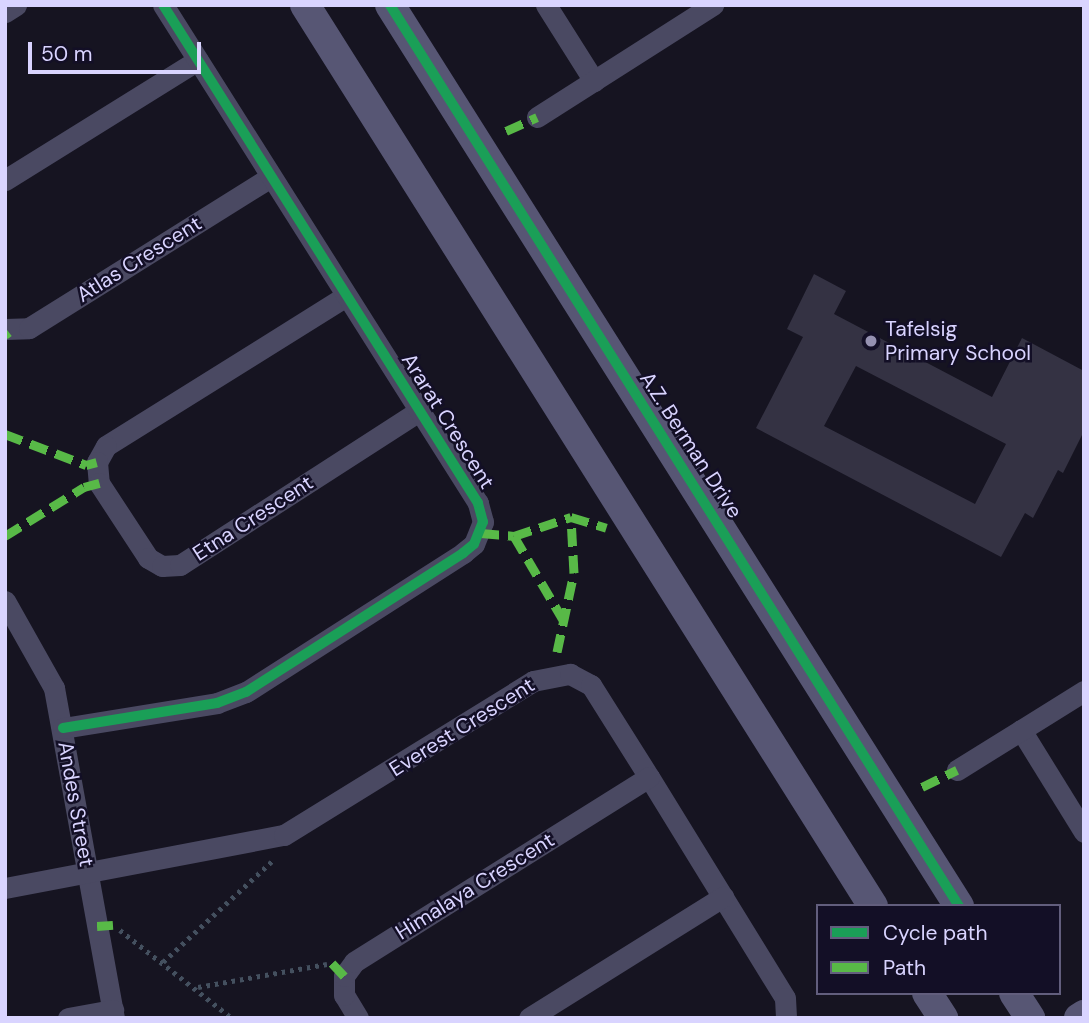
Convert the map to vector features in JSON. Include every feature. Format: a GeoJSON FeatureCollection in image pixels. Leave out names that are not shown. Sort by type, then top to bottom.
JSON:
{"type":"FeatureCollection","features":[{"type":"Feature","properties":{"kind":"street"},"geometry":{"type":"LineString","coordinates":[[5,12],[16,5]]}},
{"type":"Feature","properties":{"kind":"street","name":"Ararat Crescent"},"geometry":{"type":"LineString","coordinates":[[63,728],[217,703],[246,692],[474,544],[481,533],[481,511],[163,5]]}},
{"type":"Feature","properties":{"kind":"street"},"geometry":{"type":"LineString","coordinates":[[305,5],[872,904]]}},
{"type":"Feature","properties":{"kind":"street","name":"A.Z. Berman Drive"},"geometry":{"type":"LineString","coordinates":[[390,5],[958,904]]}},
{"type":"Feature","properties":{"kind":"street"},"geometry":{"type":"LineString","coordinates":[[546,5],[594,81]]}},
{"type":"Feature","properties":{"kind":"street"},"geometry":{"type":"LineString","coordinates":[[537,117],[713,5]]}},
{"type":"Feature","properties":{"kind":"street"},"geometry":{"type":"LineString","coordinates":[[5,180],[198,60]]}},
{"type":"Feature","properties":{"kind":"street","name":"Atlas Crescent"},"geometry":{"type":"LineString","coordinates":[[5,329],[30,328],[271,177]]}},
{"type":"Feature","properties":{"kind":"street","name":"Etna Crescent"},"geometry":{"type":"LineString","coordinates":[[346,296],[106,446],[97,462],[99,483],[148,558],[162,566],[180,565],[419,411]]}},
{"type":"Feature","properties":{"kind":"street","name":"Andes Street"},"geometry":{"type":"LineString","coordinates":[[6,603],[44,666],[63,728],[113,1014]]}},
{"type":"Feature","properties":{"kind":"street","name":"Everest Crescent"},"geometry":{"type":"LineString","coordinates":[[5,888],[284,835],[533,681],[550,675],[570,674],[592,685],[785,998],[786,1018]]}},
{"type":"Feature","properties":{"kind":"street"},"geometry":{"type":"LineString","coordinates":[[957,770],[1084,691]]}},
{"type":"Feature","properties":{"kind":"street"},"geometry":{"type":"LineString","coordinates":[[1021,730],[1084,832]]}},
{"type":"Feature","properties":{"kind":"street","name":"Himalaya Crescent"},"geometry":{"type":"LineString","coordinates":[[358,1018],[344,995],[344,976],[354,962],[649,777]]}},
{"type":"Feature","properties":{"kind":"street"},"geometry":{"type":"LineString","coordinates":[[529,1018],[723,897]]}},
{"type":"Feature","properties":{"kind":"street"},"geometry":{"type":"LineString","coordinates":[[928,995],[943,1018]]}},
{"type":"Feature","properties":{"kind":"street"},"geometry":{"type":"LineString","coordinates":[[1015,995],[1030,1018]]}},
{"type":"Feature","properties":{"kind":"street"},"geometry":{"type":"LineString","coordinates":[[68,1018],[113,1014]]}},
{"type":"Feature","properties":{"kind":"street"},"geometry":{"type":"LineString","coordinates":[[1079,1018],[1084,1015]]}},
{"type":"Feature","properties":{"kind":"path"},"geometry":{"type":"LineString","coordinates":[[163,962],[272,860],[284,835]]}},
{"type":"Feature","properties":{"kind":"path"},"geometry":{"type":"LineString","coordinates":[[113,925],[197,987],[232,1018]]}},
{"type":"Feature","properties":{"kind":"path"},"geometry":{"type":"LineString","coordinates":[[197,987],[332,963]]}},
{"type":"Feature","properties":{"kind":"building"},"geometry":{"type":"Polygon","coordinates":[[[814,274],[846,291],[834,314],[992,397],[1022,338],[1084,371],[1084,431],[1063,473],[1058,470],[1033,518],[1025,513],[1001,557],[756,428],[803,337],[787,329],[814,274]],[[856,366],[824,426],[975,504],[1006,444],[856,366]]]}},
{"type":"Feature","properties":{"kind":"marked path"},"geometry":{"type":"LineString","coordinates":[[506,131],[537,117]]}},
{"type":"Feature","properties":{"kind":"marked path"},"geometry":{"type":"LineString","coordinates":[[5,335],[9,332]]}},
{"type":"Feature","properties":{"kind":"marked path"},"geometry":{"type":"LineString","coordinates":[[5,434],[86,465],[97,462]]}},
{"type":"Feature","properties":{"kind":"marked path"},"geometry":{"type":"LineString","coordinates":[[5,536],[84,487],[99,483]]}},
{"type":"Feature","properties":{"kind":"marked path"},"geometry":{"type":"LineString","coordinates":[[514,536],[571,517]]}},
{"type":"Feature","properties":{"kind":"marked path"},"geometry":{"type":"LineString","coordinates":[[557,652],[574,573],[571,517],[606,528]]}},
{"type":"Feature","properties":{"kind":"marked path"},"geometry":{"type":"LineString","coordinates":[[481,533],[514,536],[565,623]]}},
{"type":"Feature","properties":{"kind":"marked path"},"geometry":{"type":"LineString","coordinates":[[922,787],[957,770]]}},
{"type":"Feature","properties":{"kind":"marked path"},"geometry":{"type":"LineString","coordinates":[[97,926],[113,925]]}},
{"type":"Feature","properties":{"kind":"marked path"},"geometry":{"type":"LineString","coordinates":[[332,963],[344,976]]}},
{"type":"Feature","properties":{"kind":"cycle path"},"geometry":{"type":"LineString","coordinates":[[63,728],[217,703],[246,692],[463,553],[474,544],[483,522],[478,503],[163,5]]}},
{"type":"Feature","properties":{"kind":"cycle path"},"geometry":{"type":"LineString","coordinates":[[390,5],[958,904]]}},
{"type":"Feature","properties":{"kind":"place","name":"Tafelsig Primary School"},"geometry":{"type":"Point","coordinates":[871,341]}}]}
